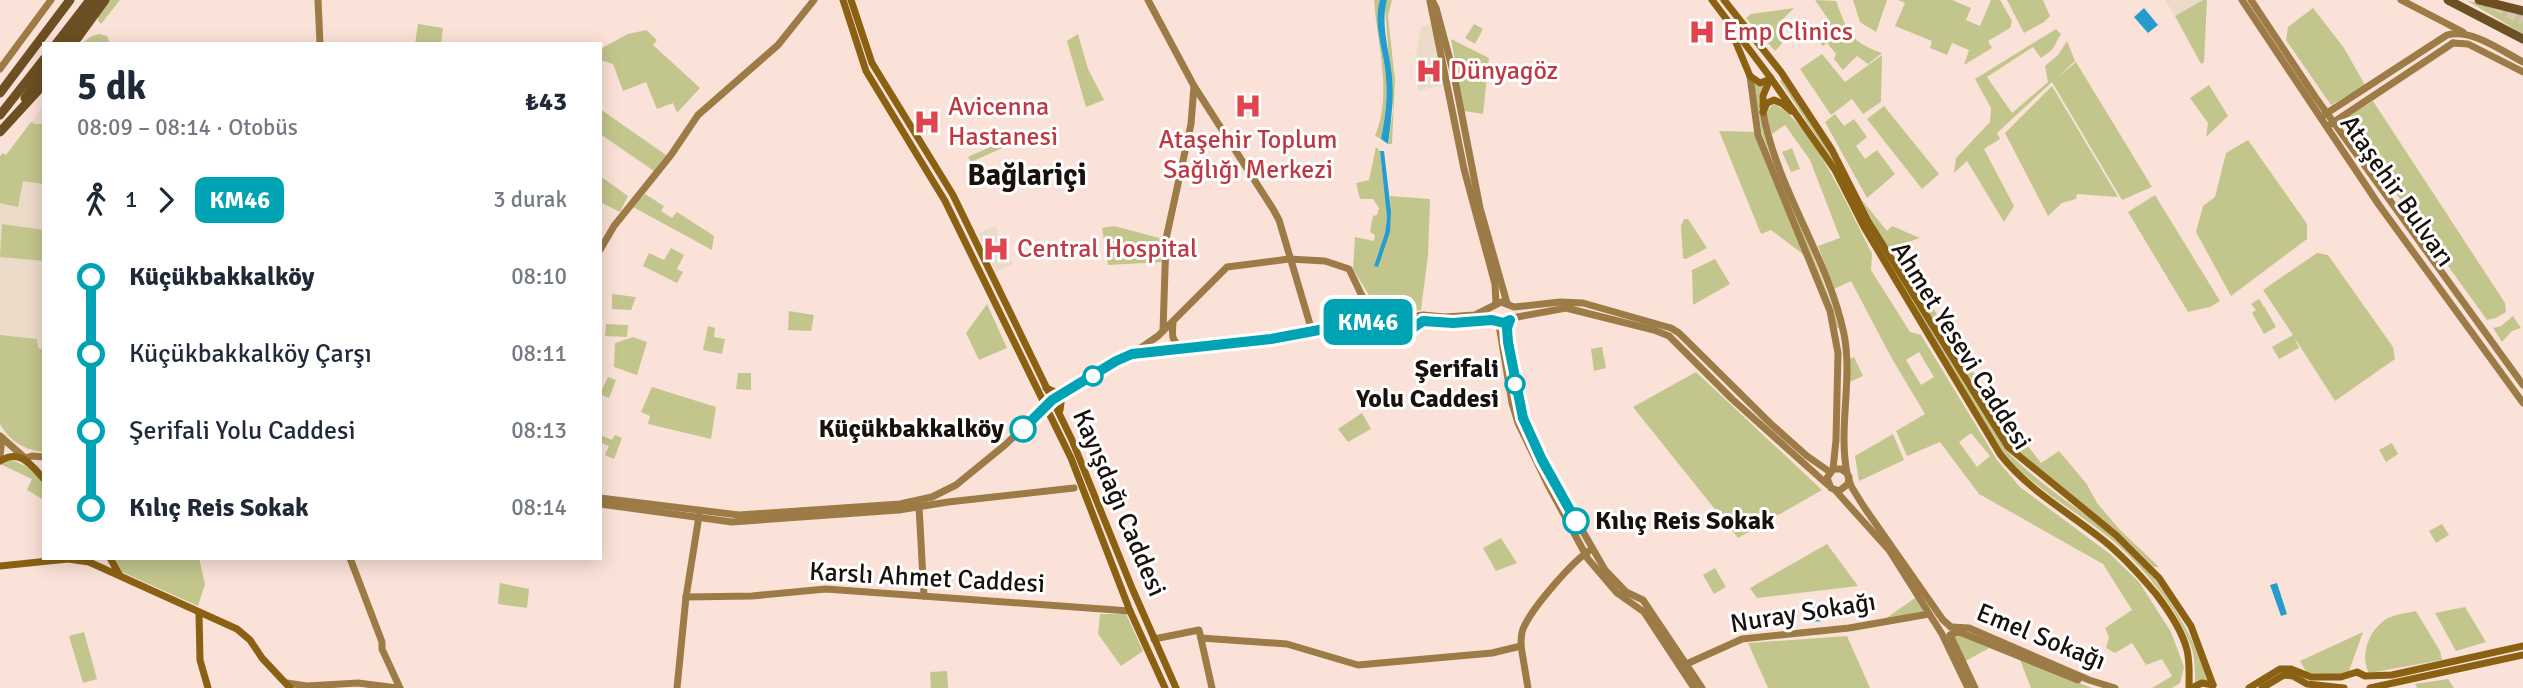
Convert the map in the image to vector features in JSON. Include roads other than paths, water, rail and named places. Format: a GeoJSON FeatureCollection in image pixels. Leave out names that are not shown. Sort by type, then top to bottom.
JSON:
{"type":"FeatureCollection","features":[{"type":"Feature","properties":{"kind":"highway"},"geometry":{"type":"LineString","coordinates":[[0,93],[70,0]]}},
{"type":"Feature","properties":{"kind":"highway"},"geometry":{"type":"LineString","coordinates":[[57,42],[90,0]]}},
{"type":"Feature","properties":{"kind":"highway"},"geometry":{"type":"LineString","coordinates":[[66,42],[96,0]]}},
{"type":"Feature","properties":{"kind":"highway"},"geometry":{"type":"LineString","coordinates":[[74,42],[105,0]]}},
{"type":"Feature","properties":{"kind":"highway"},"geometry":{"type":"LineString","coordinates":[[2448,0],[2523,39]]}},
{"type":"Feature","properties":{"kind":"highway"},"geometry":{"type":"LineString","coordinates":[[2479,0],[2523,11]]}},
{"type":"Feature","properties":{"kind":"highway"},"geometry":{"type":"LineString","coordinates":[[0,115],[42,62]]}},
{"type":"Feature","properties":{"kind":"highway"},"geometry":{"type":"LineString","coordinates":[[0,132],[42,75]]}},
{"type":"Feature","properties":{"kind":"highway"},"geometry":{"type":"LineString","coordinates":[[12,116],[42,85]]}},
{"type":"Feature","properties":{"kind":"main road"},"geometry":{"type":"LineString","coordinates":[[0,69],[51,0]]}},
{"type":"Feature","properties":{"kind":"main road"},"geometry":{"type":"LineString","coordinates":[[318,0],[320,42]]}},
{"type":"Feature","properties":{"kind":"main road"},"geometry":{"type":"LineString","coordinates":[[602,247],[614,226],[671,155],[698,115],[776,46],[814,0]]}},
{"type":"Feature","properties":{"kind":"main road","name":"Kayışdağı Caddesi"},"geometry":{"type":"LineString","coordinates":[[843,0],[866,71],[945,201],[1044,411],[1065,444],[1078,486],[1086,495],[1130,611],[1165,688]]}},
{"type":"Feature","properties":{"kind":"main road","name":"Kayışdağı Caddesi"},"geometry":{"type":"LineString","coordinates":[[851,0],[872,63],[953,195],[1060,414],[1176,688]]}},
{"type":"Feature","properties":{"kind":"main road"},"geometry":{"type":"LineString","coordinates":[[1148,0],[1194,86],[1273,209],[1312,331]]}},
{"type":"Feature","properties":{"kind":"main road"},"geometry":{"type":"LineString","coordinates":[[1431,0],[1436,8],[1454,75],[1471,182],[1495,284],[1492,314],[1499,325],[1518,423],[1536,463],[1590,554],[1626,592],[1643,600],[1694,688]]}},
{"type":"Feature","properties":{"kind":"main road","name":"Ahmet Yesevi Caddesi"},"geometry":{"type":"LineString","coordinates":[[1712,0],[1835,170],[1864,227],[2000,454],[2012,470],[2029,485],[2127,561],[2163,604],[2186,645],[2191,688]]}},
{"type":"Feature","properties":{"kind":"main road","name":"Ahmet Yesevi Caddesi"},"geometry":{"type":"LineString","coordinates":[[1724,0],[1772,61],[1832,150],[1868,221],[2008,447],[2116,536],[2159,579],[2191,626],[2217,687]]}},
{"type":"Feature","properties":{"kind":"main road","name":"Ataşehir Bulvarı"},"geometry":{"type":"LineString","coordinates":[[2242,0],[2324,115]]}},
{"type":"Feature","properties":{"kind":"main road","name":"Ataşehir Bulvarı"},"geometry":{"type":"LineString","coordinates":[[2251,0],[2379,205],[2523,403]]}},
{"type":"Feature","properties":{"kind":"main road"},"geometry":{"type":"LineString","coordinates":[[2401,0],[2523,62]]}},
{"type":"Feature","properties":{"kind":"main road"},"geometry":{"type":"LineString","coordinates":[[1721,10],[1750,76],[1758,135],[1820,285],[1836,336],[1836,440],[1832,471],[1827,478],[1831,488]]}},
{"type":"Feature","properties":{"kind":"main road"},"geometry":{"type":"LineString","coordinates":[[2449,25],[2454,33],[2453,43]]}},
{"type":"Feature","properties":{"kind":"main road"},"geometry":{"type":"LineString","coordinates":[[2324,115],[2447,35],[2470,35]]}},
{"type":"Feature","properties":{"kind":"main road"},"geometry":{"type":"LineString","coordinates":[[2330,124],[2453,43],[2468,44],[2523,72]]}},
{"type":"Feature","properties":{"kind":"main road"},"geometry":{"type":"LineString","coordinates":[[1772,61],[1774,68],[1763,96],[1763,112],[1780,167],[1834,299],[1844,336],[1846,380],[1843,448],[1848,475],[1864,507],[1947,631],[1975,688]]}},
{"type":"Feature","properties":{"kind":"main road"},"geometry":{"type":"LineString","coordinates":[[1750,76],[1760,83],[1770,77]]}},
{"type":"Feature","properties":{"kind":"main road"},"geometry":{"type":"LineString","coordinates":[[1162,350],[1158,346],[1166,239],[1186,152],[1194,86]]}},
{"type":"Feature","properties":{"kind":"main road"},"geometry":{"type":"LineString","coordinates":[[1763,112],[1767,103],[1777,101],[1805,125]]}},
{"type":"Feature","properties":{"kind":"main road","name":"Ataşehir Bulvarı"},"geometry":{"type":"LineString","coordinates":[[2330,124],[2391,202],[2523,385]]}},
{"type":"Feature","properties":{"kind":"main road"},"geometry":{"type":"LineString","coordinates":[[1471,182],[1508,304],[1513,312],[1507,328],[1508,342],[1523,418],[1590,554]]}},
{"type":"Feature","properties":{"kind":"main road"},"geometry":{"type":"LineString","coordinates":[[2379,205],[2391,202]]}},
{"type":"Feature","properties":{"kind":"main road"},"geometry":{"type":"LineString","coordinates":[[602,498],[699,515],[739,515],[924,500],[956,485],[1044,411],[1052,400],[1132,354],[1160,334],[1227,267],[1289,259],[1325,261],[1349,268],[1362,296],[1372,307],[1381,316],[1396,319],[1423,315],[1475,315],[1494,306],[1508,304],[1576,302],[1671,328],[1807,456],[1832,471],[1841,469],[1848,475]]}},
{"type":"Feature","properties":{"kind":"main road"},"geometry":{"type":"LineString","coordinates":[[1367,321],[1372,307]]}},
{"type":"Feature","properties":{"kind":"main road"},"geometry":{"type":"LineString","coordinates":[[1398,338],[1423,321],[1504,323],[1511,319],[1566,308],[1669,336],[1741,408],[1831,488],[1889,550],[1929,614],[1947,631],[1968,688]]}},
{"type":"Feature","properties":{"kind":"main road"},"geometry":{"type":"LineString","coordinates":[[1396,319],[1392,327],[1398,338]]}},
{"type":"Feature","properties":{"kind":"main road"},"geometry":{"type":"LineString","coordinates":[[1132,354],[1271,339],[1367,321],[1376,322],[1398,338]]}},
{"type":"Feature","properties":{"kind":"main road"},"geometry":{"type":"LineString","coordinates":[[1173,323],[1172,338],[1183,348]]}},
{"type":"Feature","properties":{"kind":"main road"},"geometry":{"type":"LineString","coordinates":[[1046,388],[1062,395]]}},
{"type":"Feature","properties":{"kind":"main road"},"geometry":{"type":"LineString","coordinates":[[1044,411],[1060,414],[1062,395]]}},
{"type":"Feature","properties":{"kind":"main road"},"geometry":{"type":"LineString","coordinates":[[1,437],[42,477]]}},
{"type":"Feature","properties":{"kind":"main road"},"geometry":{"type":"LineString","coordinates":[[1,437],[0,459],[11,456],[42,457]]}},
{"type":"Feature","properties":{"kind":"main road"},"geometry":{"type":"LineString","coordinates":[[602,504],[749,521],[899,510],[1078,486],[1086,481],[1087,475]]}},
{"type":"Feature","properties":{"kind":"main road"},"geometry":{"type":"LineString","coordinates":[[1831,488],[1846,488],[1848,475]]}},
{"type":"Feature","properties":{"kind":"main road"},"geometry":{"type":"LineString","coordinates":[[956,485],[956,493],[964,500]]}},
{"type":"Feature","properties":{"kind":"main road"},"geometry":{"type":"LineString","coordinates":[[946,491],[949,497],[947,502]]}},
{"type":"Feature","properties":{"kind":"main road"},"geometry":{"type":"LineString","coordinates":[[919,507],[924,596]]}},
{"type":"Feature","properties":{"kind":"main road"},"geometry":{"type":"LineString","coordinates":[[677,686],[686,597],[699,515]]}},
{"type":"Feature","properties":{"kind":"main road"},"geometry":{"type":"LineString","coordinates":[[1528,688],[1521,646],[1522,629],[1561,577],[1590,554]]}},
{"type":"Feature","properties":{"kind":"main road"},"geometry":{"type":"LineString","coordinates":[[0,566],[58,560]]}},
{"type":"Feature","properties":{"kind":"main road"},"geometry":{"type":"LineString","coordinates":[[74,560],[96,564],[243,634],[288,685],[305,687],[358,683],[401,688],[351,560]]}},
{"type":"Feature","properties":{"kind":"main road"},"geometry":{"type":"LineString","coordinates":[[96,564],[101,560]]}},
{"type":"Feature","properties":{"kind":"main road"},"geometry":{"type":"LineString","coordinates":[[111,560],[120,575]]}},
{"type":"Feature","properties":{"kind":"main road","name":"Karslı Ahmet Caddesi"},"geometry":{"type":"LineString","coordinates":[[686,597],[752,596],[826,589],[1130,611]]}},
{"type":"Feature","properties":{"kind":"main road"},"geometry":{"type":"LineString","coordinates":[[199,614],[200,660],[208,688]]}},
{"type":"Feature","properties":{"kind":"main road","name":"Nuray Sokağı"},"geometry":{"type":"LineString","coordinates":[[1685,669],[1742,639],[1849,628],[1929,614]]}},
{"type":"Feature","properties":{"kind":"main road"},"geometry":{"type":"LineString","coordinates":[[198,629],[205,622],[213,620]]}},
{"type":"Feature","properties":{"kind":"main road","name":"Emel Sokağı"},"geometry":{"type":"LineString","coordinates":[[1947,631],[1969,628],[2089,680],[2115,688]]}},
{"type":"Feature","properties":{"kind":"main road","name":"Emel Sokağı"},"geometry":{"type":"LineString","coordinates":[[1947,631],[1967,635],[2098,688]]}},
{"type":"Feature","properties":{"kind":"main road"},"geometry":{"type":"LineString","coordinates":[[1154,639],[1200,634],[1287,644],[1357,666],[1492,653],[1521,646]]}},
{"type":"Feature","properties":{"kind":"main road"},"geometry":{"type":"LineString","coordinates":[[1200,634],[1212,688]]}},
{"type":"Feature","properties":{"kind":"main road"},"geometry":{"type":"LineString","coordinates":[[2249,688],[2280,669],[2291,669],[2311,677],[2342,677],[2357,672],[2365,676],[2380,677],[2523,646]]}},
{"type":"Feature","properties":{"kind":"main road"},"geometry":{"type":"LineString","coordinates":[[2365,676],[2368,688],[2523,655]]}},
{"type":"Feature","properties":{"kind":"main road"},"geometry":{"type":"LineString","coordinates":[[1685,669],[1702,688]]}},
{"type":"Feature","properties":{"kind":"main road"},"geometry":{"type":"LineString","coordinates":[[2262,688],[2284,675],[2293,676],[2307,684],[2346,688],[2353,673]]}},
{"type":"Feature","properties":{"kind":"main road"},"geometry":{"type":"LineString","coordinates":[[2191,688],[2202,683],[2217,687]]}},
{"type":"Feature","properties":{"kind":"water"},"geometry":{"type":"Polygon","coordinates":[[[1380,0],[1387,0],[1385,29],[1393,86],[1388,144],[1381,139],[1387,93],[1377,19],[1380,0]]]}},
{"type":"Feature","properties":{"kind":"water"},"geometry":{"type":"Polygon","coordinates":[[[2144,8],[2158,25],[2148,33],[2134,17],[2144,8]]]}},
{"type":"Feature","properties":{"kind":"water"},"geometry":{"type":"Polygon","coordinates":[[[1380,151],[1384,151],[1391,211],[1390,232],[1378,267],[1374,266],[1387,218],[1380,151]]]}},
{"type":"Feature","properties":{"kind":"water"},"geometry":{"type":"Polygon","coordinates":[[[2277,583],[2287,614],[2281,616],[2270,585],[2277,583]]]}},
{"type":"Feature","properties":{"kind":"water"},"geometry":{"type":"Polygon","coordinates":[[[1808,604],[1817,604],[1818,617],[1823,617],[1824,621],[1809,622],[1808,604]]]}},
{"type":"Feature","properties":{"kind":"tunnel"},"geometry":{"type":"LineString","coordinates":[[2496,6],[2523,21]]}},
{"type":"Feature","properties":{"kind":"place","name":"Emp Clinics"},"geometry":{"type":"Point","coordinates":[1702,32]}},
{"type":"Feature","properties":{"kind":"place","name":"Dünyagöz"},"geometry":{"type":"Point","coordinates":[1429,71]}},
{"type":"Feature","properties":{"kind":"place","name":"Ataşehir Toplum Sağlığı Merkezi"},"geometry":{"type":"Point","coordinates":[1248,106]}},
{"type":"Feature","properties":{"kind":"place","name":"Avicenna Hastanesi"},"geometry":{"type":"Point","coordinates":[927,122]}},
{"type":"Feature","properties":{"kind":"place","name":"Central Hospital"},"geometry":{"type":"Point","coordinates":[996,249]}},
{"type":"Feature","properties":{"kind":"place","name":"Şerifali Yolu Caddesi"},"geometry":{"type":"Point","coordinates":[1515,384]}},
{"type":"Feature","properties":{"kind":"place","name":"Küçükbakkalköy"},"geometry":{"type":"Point","coordinates":[1023,429]}},
{"type":"Feature","properties":{"kind":"place","name":"Kılıç Reis Sokak"},"geometry":{"type":"Point","coordinates":[1576,521]}},
{"type":"Feature","properties":{"kind":"district","name":"Bağlariçi"},"geometry":{"type":"Point","coordinates":[1027,175]}}]}
